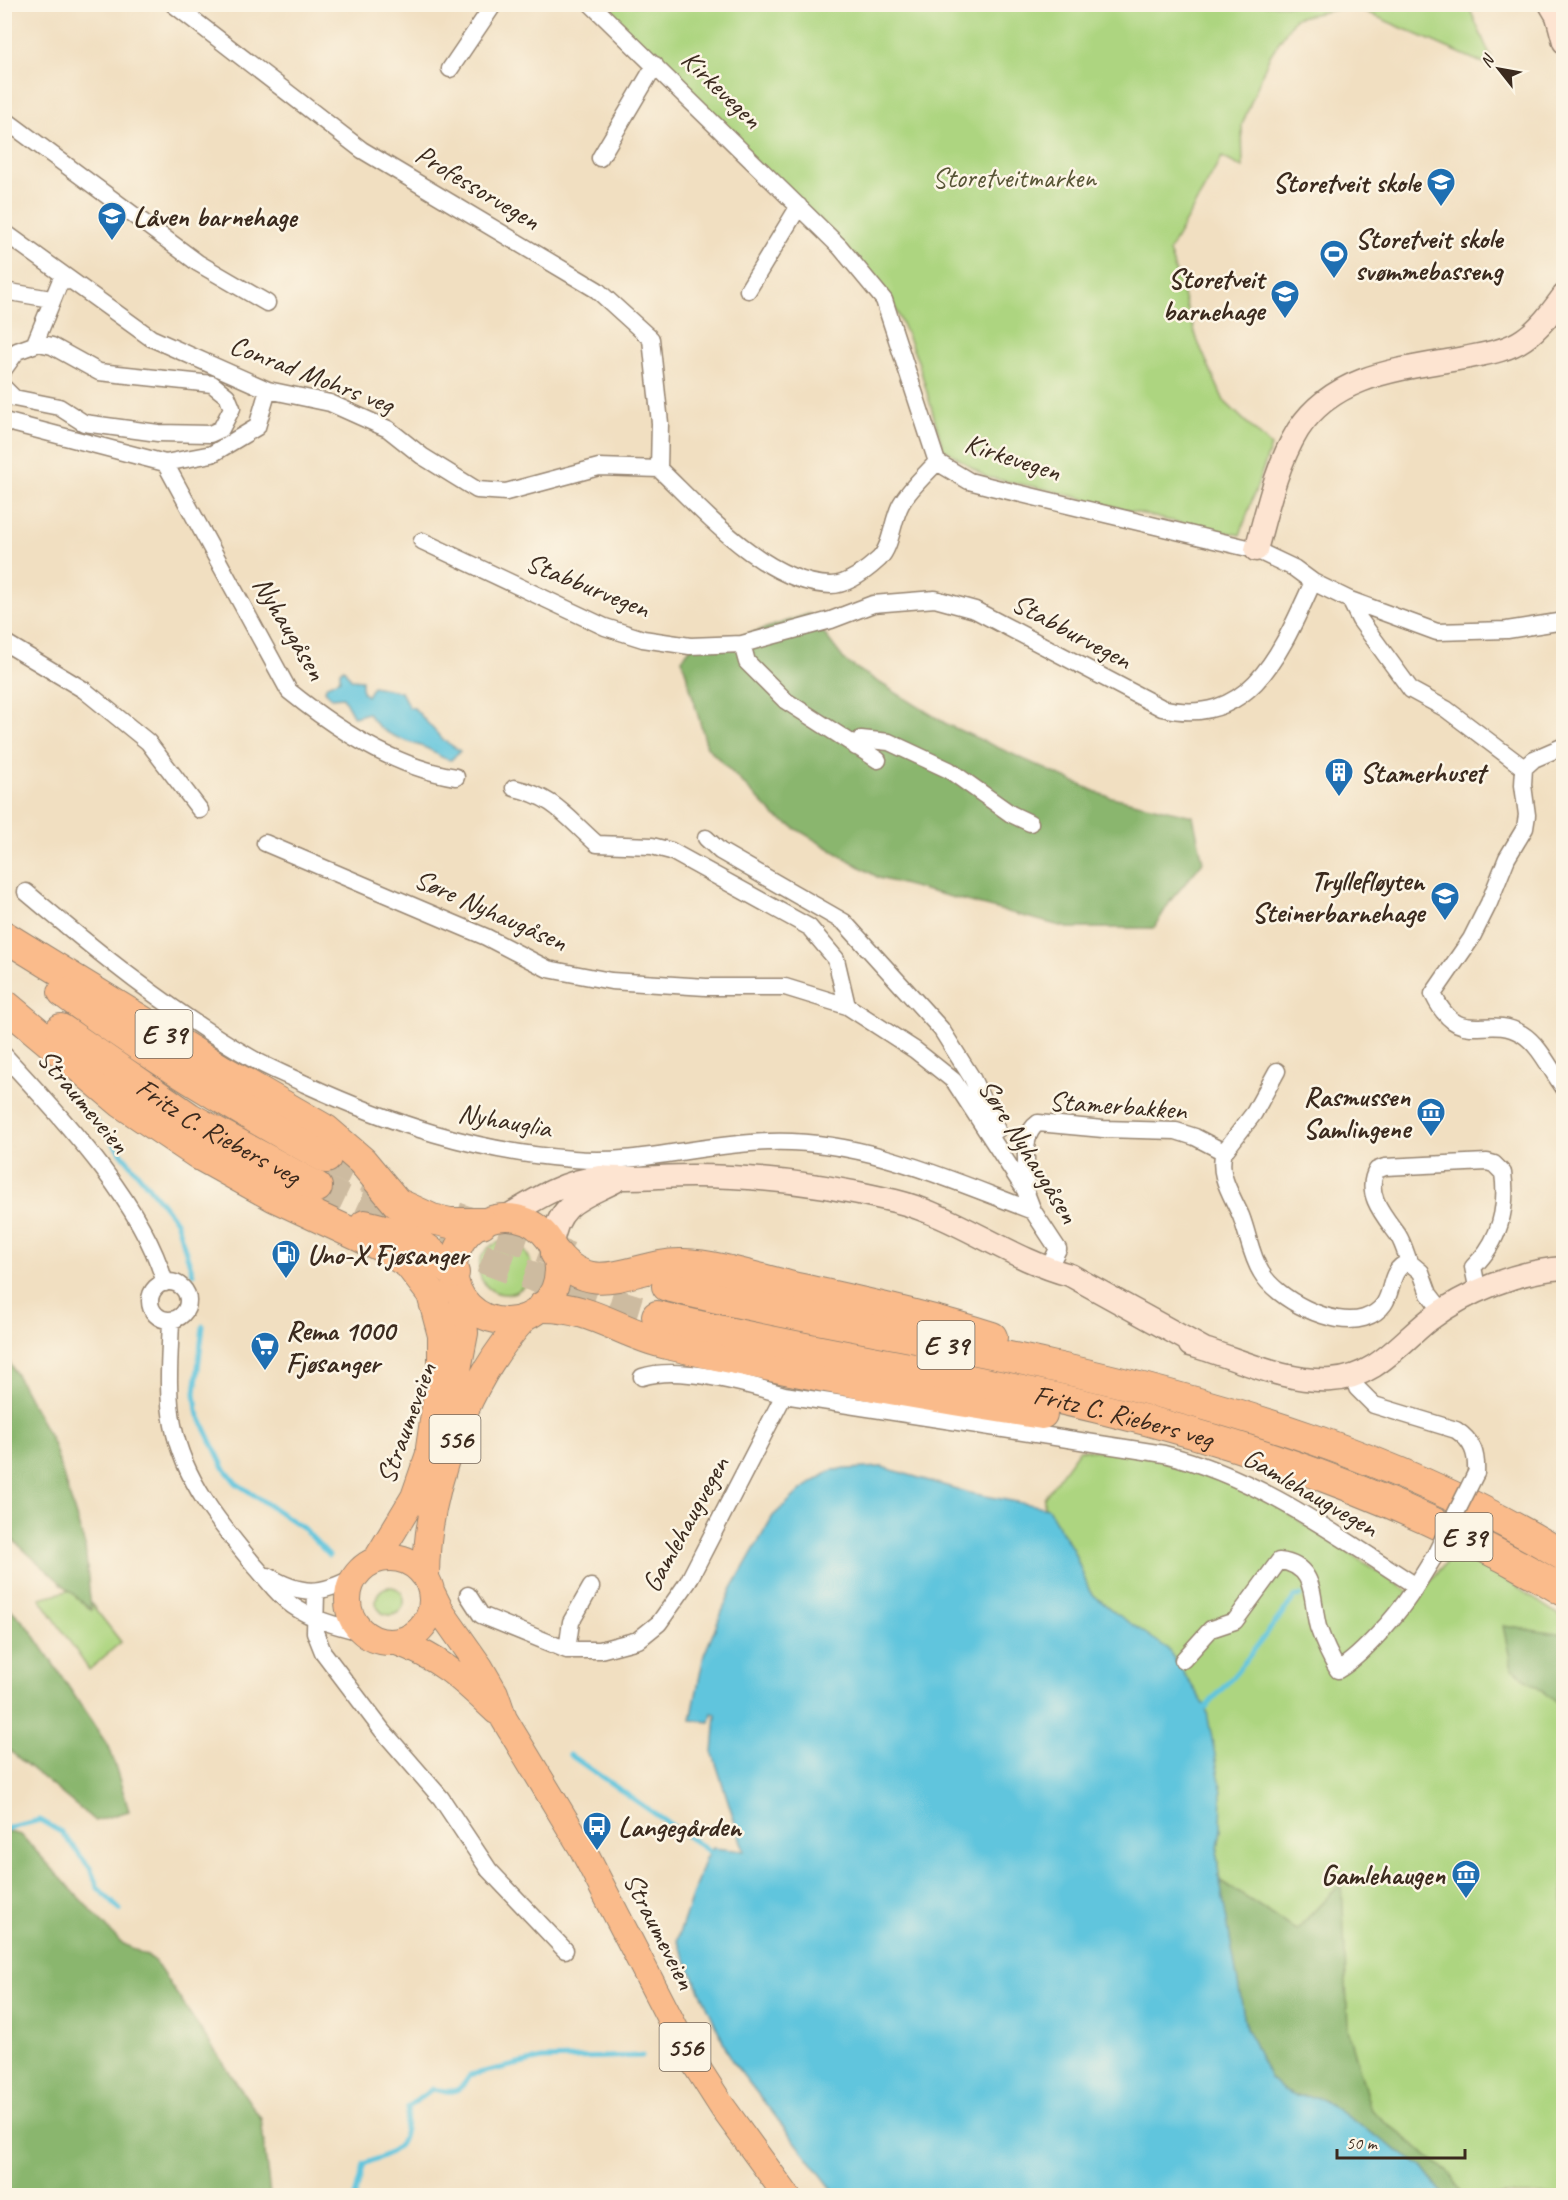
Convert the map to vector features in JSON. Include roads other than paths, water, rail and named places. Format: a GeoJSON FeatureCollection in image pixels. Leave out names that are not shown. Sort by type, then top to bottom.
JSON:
{"type":"FeatureCollection","features":[{"type":"Feature","properties":{"kind":"highway","name":"E 39"},"geometry":{"type":"LineString","coordinates":[[4,936],[222,1070],[326,1130],[362,1161],[397,1203],[432,1219],[450,1223],[494,1220]]}},
{"type":"Feature","properties":{"kind":"highway","name":"Fritz C. Riebers veg"},"geometry":{"type":"LineString","coordinates":[[4,945],[138,1047],[231,1105],[326,1158]]}},
{"type":"Feature","properties":{"kind":"highway","name":"Fritz C. Riebers veg"},"geometry":{"type":"LineString","coordinates":[[4,985],[76,1041],[311,1199]]}},
{"type":"Feature","properties":{"kind":"highway","name":"E 39"},"geometry":{"type":"LineString","coordinates":[[4,1004],[122,1103],[201,1156],[413,1239],[427,1247],[458,1285]]}},
{"type":"Feature","properties":{"kind":"highway","name":"E 39"},"geometry":{"type":"LineString","coordinates":[[311,1199],[397,1256],[419,1275],[432,1294],[443,1335],[443,1356],[431,1449]]}},
{"type":"Feature","properties":{"kind":"highway","name":"E 39"},"geometry":{"type":"LineString","coordinates":[[554,1249],[575,1270],[603,1279],[660,1265],[681,1263],[924,1316],[1009,1343],[1095,1365],[1224,1410]]}},
{"type":"Feature","properties":{"kind":"highway","name":"Fritz C. Riebers veg"},"geometry":{"type":"LineString","coordinates":[[667,1286],[792,1316],[1049,1366],[1224,1410],[1330,1444],[1414,1478],[1495,1517],[1563,1556]]}},
{"type":"Feature","properties":{"kind":"highway","name":"E 39"},"geometry":{"type":"LineString","coordinates":[[534,1312],[577,1309],[660,1342],[931,1398],[1080,1420],[1146,1420]]}},
{"type":"Feature","properties":{"kind":"highway","name":"Fritz C. Riebers veg"},"geometry":{"type":"LineString","coordinates":[[657,1316],[760,1339],[1032,1393],[1146,1420],[1272,1458],[1390,1503],[1480,1545],[1563,1591]]}},
{"type":"Feature","properties":{"kind":"main road"},"geometry":{"type":"LineString","coordinates":[[1550,4],[1557,16],[1563,42]]}},
{"type":"Feature","properties":{"kind":"main road"},"geometry":{"type":"LineString","coordinates":[[1256,550],[1271,495],[1290,445],[1300,428],[1322,403],[1353,382],[1376,374],[1485,354],[1509,346],[1524,339],[1538,326],[1563,295]]}},
{"type":"Feature","properties":{"kind":"main road"},"geometry":{"type":"LineString","coordinates":[[458,1285],[455,1261],[464,1239],[494,1220],[567,1183],[601,1177],[620,1179],[742,1177],[794,1182],[896,1201],[948,1219],[1048,1269],[1070,1292],[1162,1337],[1259,1368],[1309,1379],[1333,1380],[1369,1371],[1443,1312],[1478,1292],[1517,1276],[1563,1269]]}},
{"type":"Feature","properties":{"kind":"main road"},"geometry":{"type":"LineString","coordinates":[[534,1312],[556,1282],[558,1268],[554,1249],[555,1226],[562,1213],[591,1192],[620,1179]]}},
{"type":"Feature","properties":{"kind":"main road","name":"E 39"},"geometry":{"type":"LineString","coordinates":[[494,1220],[529,1222],[539,1228],[554,1249]]}},
{"type":"Feature","properties":{"kind":"main road","name":"E 39"},"geometry":{"type":"LineString","coordinates":[[458,1285],[480,1314],[490,1319],[514,1321],[534,1312]]}},
{"type":"Feature","properties":{"kind":"main road","name":"Straumeveien"},"geometry":{"type":"LineString","coordinates":[[376,1560],[414,1497],[431,1449],[451,1406],[460,1369],[465,1333],[458,1285]]}},
{"type":"Feature","properties":{"kind":"main road","name":"Straumeveien"},"geometry":{"type":"LineString","coordinates":[[534,1312],[493,1357],[459,1425],[432,1509],[426,1544],[429,1584],[442,1613],[490,1684],[504,1719],[582,1848],[686,2050],[723,2108],[787,2196]]}},
{"type":"Feature","properties":{"kind":"main road","name":"556"},"geometry":{"type":"LineString","coordinates":[[354,1577],[364,1566],[376,1560],[390,1558],[404,1560],[417,1567],[429,1584],[432,1605],[429,1618],[415,1634],[397,1642],[384,1643],[361,1632]]}},
{"type":"Feature","properties":{"kind":"main road"},"geometry":{"type":"LineString","coordinates":[[354,1577],[348,1596],[348,1606],[350,1616],[361,1632]]}},
{"type":"Feature","properties":{"kind":"main road","name":"Straumeveien"},"geometry":{"type":"LineString","coordinates":[[397,1642],[426,1653],[452,1670],[504,1719]]}},
{"type":"Feature","properties":{"kind":"street","name":"Professorvegen"},"geometry":{"type":"LineString","coordinates":[[173,4],[362,150],[597,290],[651,339],[660,423],[659,469]]}},
{"type":"Feature","properties":{"kind":"street"},"geometry":{"type":"LineString","coordinates":[[450,69],[494,4]]}},
{"type":"Feature","properties":{"kind":"street","name":"Kirkevegen"},"geometry":{"type":"LineString","coordinates":[[591,4],[840,247],[884,300],[938,462],[977,483],[1256,550],[1294,568],[1313,582],[1350,600],[1421,628],[1448,633],[1507,630],[1563,621]]}},
{"type":"Feature","properties":{"kind":"street","name":"Kirkevegen"},"geometry":{"type":"LineString","coordinates":[[600,158],[655,65]]}},
{"type":"Feature","properties":{"kind":"street","name":"Conrad Mohrs veg"},"geometry":{"type":"LineString","coordinates":[[4,119],[198,263],[267,303]]}},
{"type":"Feature","properties":{"kind":"street"},"geometry":{"type":"LineString","coordinates":[[748,290],[799,206]]}},
{"type":"Feature","properties":{"kind":"street","name":"Conrad Mohrs veg"},"geometry":{"type":"LineString","coordinates":[[4,232],[152,338],[268,390],[330,404],[388,429],[422,456],[477,490],[506,492],[599,467],[659,469]]}},
{"type":"Feature","properties":{"kind":"street"},"geometry":{"type":"LineString","coordinates":[[4,369],[17,351],[35,343],[51,299],[60,282],[70,281]]}},
{"type":"Feature","properties":{"kind":"street"},"geometry":{"type":"LineString","coordinates":[[4,291],[51,299]]}},
{"type":"Feature","properties":{"kind":"street","name":"Conrad Mohrs veg"},"geometry":{"type":"LineString","coordinates":[[4,388],[14,398],[59,407],[84,423],[158,433],[210,434],[221,429],[231,413],[230,400],[212,384],[99,372],[52,346],[35,343]]}},
{"type":"Feature","properties":{"kind":"street"},"geometry":{"type":"LineString","coordinates":[[4,421],[165,463],[212,454],[257,427],[268,390]]}},
{"type":"Feature","properties":{"kind":"street"},"geometry":{"type":"LineString","coordinates":[[659,469],[711,520],[757,557],[779,570],[810,582],[832,585],[846,582],[880,558],[901,503],[910,490],[938,462]]}},
{"type":"Feature","properties":{"kind":"street","name":"Nyhaugåsen"},"geometry":{"type":"LineString","coordinates":[[165,463],[289,691],[313,710],[368,744],[429,773],[456,777]]}},
{"type":"Feature","properties":{"kind":"street","name":"Stabburvegen"},"geometry":{"type":"LineString","coordinates":[[422,541],[605,627],[643,639],[690,646],[742,644],[831,620],[873,604],[936,598],[975,610],[1162,708],[1197,714],[1215,710],[1253,687],[1280,648],[1313,582]]}},
{"type":"Feature","properties":{"kind":"street"},"geometry":{"type":"LineString","coordinates":[[1350,600],[1360,620],[1411,690],[1446,709],[1524,768]]}},
{"type":"Feature","properties":{"kind":"street"},"geometry":{"type":"LineString","coordinates":[[4,642],[84,690],[148,741],[200,810]]}},
{"type":"Feature","properties":{"kind":"street"},"geometry":{"type":"LineString","coordinates":[[742,644],[747,662],[786,700],[878,760]]}},
{"type":"Feature","properties":{"kind":"street"},"geometry":{"type":"LineString","coordinates":[[856,747],[861,739],[889,742],[949,770],[1011,814],[1030,824]]}},
{"type":"Feature","properties":{"kind":"street"},"geometry":{"type":"LineString","coordinates":[[1562,1081],[1533,1042],[1524,1035],[1513,1029],[1461,1026],[1439,1008],[1433,994],[1471,939],[1489,903],[1507,858],[1525,828],[1527,815],[1523,785],[1524,768],[1534,759],[1563,746]]}},
{"type":"Feature","properties":{"kind":"street"},"geometry":{"type":"LineString","coordinates":[[514,788],[534,792],[550,801],[597,844],[652,846],[671,851],[809,927],[836,959],[844,982],[847,1006]]}},
{"type":"Feature","properties":{"kind":"street"},"geometry":{"type":"LineString","coordinates":[[706,838],[720,851],[844,922],[941,1029],[972,1078],[1008,1154],[1011,1169]]}},
{"type":"Feature","properties":{"kind":"street","name":"Søre Nyhaugåsen"},"geometry":{"type":"LineString","coordinates":[[265,843],[486,937],[548,969],[611,981],[706,987],[785,987],[847,1006],[915,1050],[954,1081],[1025,1190],[1033,1211],[1058,1249],[1048,1269]]}},
{"type":"Feature","properties":{"kind":"street","name":"Nyhauglia"},"geometry":{"type":"LineString","coordinates":[[26,892],[166,1003],[228,1044],[254,1060],[348,1104],[405,1127],[463,1142],[572,1159],[610,1160],[657,1156],[743,1143],[818,1143],[872,1153],[1033,1211]]}},
{"type":"Feature","properties":{"kind":"street","name":"Straumeveien"},"geometry":{"type":"LineString","coordinates":[[4,1055],[46,1101],[125,1202],[152,1247],[165,1282]]}},
{"type":"Feature","properties":{"kind":"street"},"geometry":{"type":"LineString","coordinates":[[1277,1071],[1254,1113],[1224,1152],[1221,1167],[1258,1267],[1269,1283],[1297,1305],[1333,1318],[1364,1318],[1385,1306],[1390,1296],[1394,1274],[1402,1265],[1409,1262]]}},
{"type":"Feature","properties":{"kind":"street","name":"Stamerbakken"},"geometry":{"type":"LineString","coordinates":[[1025,1190],[1029,1171],[1028,1137],[1038,1123],[1103,1129],[1176,1131],[1195,1137],[1224,1152]]}},
{"type":"Feature","properties":{"kind":"street"},"geometry":{"type":"LineString","coordinates":[[1443,1312],[1429,1294],[1421,1272],[1409,1262],[1399,1237],[1382,1217],[1376,1203],[1373,1182],[1377,1170],[1385,1167],[1487,1162],[1494,1164],[1503,1173],[1504,1204],[1491,1247],[1473,1267],[1478,1292]]}},
{"type":"Feature","properties":{"kind":"street"},"geometry":{"type":"LineString","coordinates":[[165,1282],[182,1288],[187,1299],[183,1314],[171,1320],[156,1315],[150,1304],[154,1290],[165,1282]]}},
{"type":"Feature","properties":{"kind":"street"},"geometry":{"type":"LineString","coordinates":[[171,1320],[172,1424],[179,1450],[207,1506],[281,1597],[315,1618],[361,1632]]}},
{"type":"Feature","properties":{"kind":"street","name":"Gamlehaugvegen"},"geometry":{"type":"LineString","coordinates":[[642,1377],[666,1373],[692,1376],[784,1395],[939,1418],[1188,1460],[1220,1470],[1309,1516],[1416,1586]]}},
{"type":"Feature","properties":{"kind":"street"},"geometry":{"type":"LineString","coordinates":[[1183,1660],[1211,1629],[1235,1621],[1279,1561],[1289,1562],[1314,1588],[1318,1626],[1338,1670],[1380,1632],[1404,1606],[1434,1557],[1476,1473],[1477,1455],[1465,1436],[1456,1430],[1374,1405],[1358,1388],[1354,1376]]}},
{"type":"Feature","properties":{"kind":"street","name":"Gamlehaugvegen"},"geometry":{"type":"LineString","coordinates":[[567,1650],[600,1650],[638,1640],[664,1616],[688,1582],[784,1395]]}},
{"type":"Feature","properties":{"kind":"street"},"geometry":{"type":"LineString","coordinates":[[260,1571],[287,1587],[316,1592],[332,1589],[354,1577]]}},
{"type":"Feature","properties":{"kind":"street"},"geometry":{"type":"LineString","coordinates":[[468,1595],[481,1615],[567,1650],[571,1622],[591,1587]]}},
{"type":"Feature","properties":{"kind":"street"},"geometry":{"type":"LineString","coordinates":[[316,1592],[315,1618],[320,1646],[382,1731],[441,1798],[489,1870],[565,1950]]}},
{"type":"Feature","properties":{"kind":"water"},"geometry":{"type":"Polygon","coordinates":[[[344,669],[351,679],[362,680],[362,692],[367,696],[373,686],[401,692],[409,707],[414,708],[442,739],[460,751],[451,760],[447,759],[386,732],[368,713],[354,717],[343,697],[331,698],[325,690],[327,685],[340,679],[340,671],[344,669]]]}},
{"type":"Feature","properties":{"kind":"water"},"geometry":{"type":"Polygon","coordinates":[[[882,1467],[970,1493],[1048,1508],[1073,1550],[1090,1592],[1114,1612],[1167,1648],[1206,1707],[1222,1792],[1221,1829],[1217,1855],[1219,1876],[1246,2028],[1270,2078],[1284,2091],[1295,2096],[1318,2097],[1422,2167],[1444,2195],[837,2195],[732,2061],[677,1940],[705,1858],[713,1848],[744,1851],[713,1754],[716,1714],[712,1713],[710,1722],[691,1720],[704,1655],[732,1588],[773,1516],[801,1490],[832,1470],[882,1467]]]}},
{"type":"Feature","properties":{"kind":"waterway"},"geometry":{"type":"LineString","coordinates":[[90,1114],[176,1221],[193,1274]]}},
{"type":"Feature","properties":{"kind":"waterway"},"geometry":{"type":"LineString","coordinates":[[203,1326],[195,1393],[197,1411],[224,1468],[236,1483],[303,1528],[329,1555]]}},
{"type":"Feature","properties":{"kind":"waterway"},"geometry":{"type":"LineString","coordinates":[[1559,1470],[1564,1469]]}},
{"type":"Feature","properties":{"kind":"waterway"},"geometry":{"type":"LineString","coordinates":[[1206,1707],[1237,1672],[1294,1598],[1301,1595]]}},
{"type":"Feature","properties":{"kind":"waterway"},"geometry":{"type":"LineString","coordinates":[[570,1755],[710,1852]]}},
{"type":"Feature","properties":{"kind":"waterway"},"geometry":{"type":"LineString","coordinates":[[4,1829],[40,1820],[61,1832],[90,1868],[98,1888],[120,1910]]}},
{"type":"Feature","properties":{"kind":"waterway"},"geometry":{"type":"LineString","coordinates":[[355,2196],[364,2164],[387,2154],[399,2145],[408,2107],[432,2089],[455,2091],[470,2075],[542,2059],[642,2056]]}},
{"type":"Feature","properties":{"kind":"tunnel"},"geometry":{"type":"LineString","coordinates":[[326,1158],[384,1186]]}},
{"type":"Feature","properties":{"kind":"tunnel"},"geometry":{"type":"LineString","coordinates":[[317,1187],[358,1207],[484,1259],[657,1316]]}},
{"type":"Feature","properties":{"kind":"tunnel"},"geometry":{"type":"LineString","coordinates":[[456,1217],[580,1261]]}},
{"type":"Feature","properties":{"kind":"place","name":"Storetveit skole"},"geometry":{"type":"Point","coordinates":[1441,208]}},
{"type":"Feature","properties":{"kind":"place","name":"Låven barnehage"},"geometry":{"type":"Point","coordinates":[112,242]}},
{"type":"Feature","properties":{"kind":"place","name":"Storetveit skole svømmebasseng"},"geometry":{"type":"Point","coordinates":[1334,280]}},
{"type":"Feature","properties":{"kind":"place","name":"Storetveit barnehage"},"geometry":{"type":"Point","coordinates":[1285,320]}},
{"type":"Feature","properties":{"kind":"place","name":"Stamerhuset"},"geometry":{"type":"Point","coordinates":[1339,798]}},
{"type":"Feature","properties":{"kind":"place","name":"Tryllefløyten Steinerbarnehage"},"geometry":{"type":"Point","coordinates":[1445,922]}},
{"type":"Feature","properties":{"kind":"place","name":"Rasmussen Samlingene"},"geometry":{"type":"Point","coordinates":[1431,1138]}},
{"type":"Feature","properties":{"kind":"place","name":"Uno-X Fjøsanger"},"geometry":{"type":"Point","coordinates":[286,1280]}},
{"type":"Feature","properties":{"kind":"place","name":"Rema 1000 Fjøsanger"},"geometry":{"type":"Point","coordinates":[265,1372]}},
{"type":"Feature","properties":{"kind":"place","name":"Langegården"},"geometry":{"type":"Point","coordinates":[597,1852]}},
{"type":"Feature","properties":{"kind":"place","name":"Gamlehaugen"},"geometry":{"type":"Point","coordinates":[1466,1900]}},
{"type":"Feature","properties":{"kind":"park label","name":"Storetveitmarken"},"geometry":{"type":"Point","coordinates":[1014,177]}}]}
